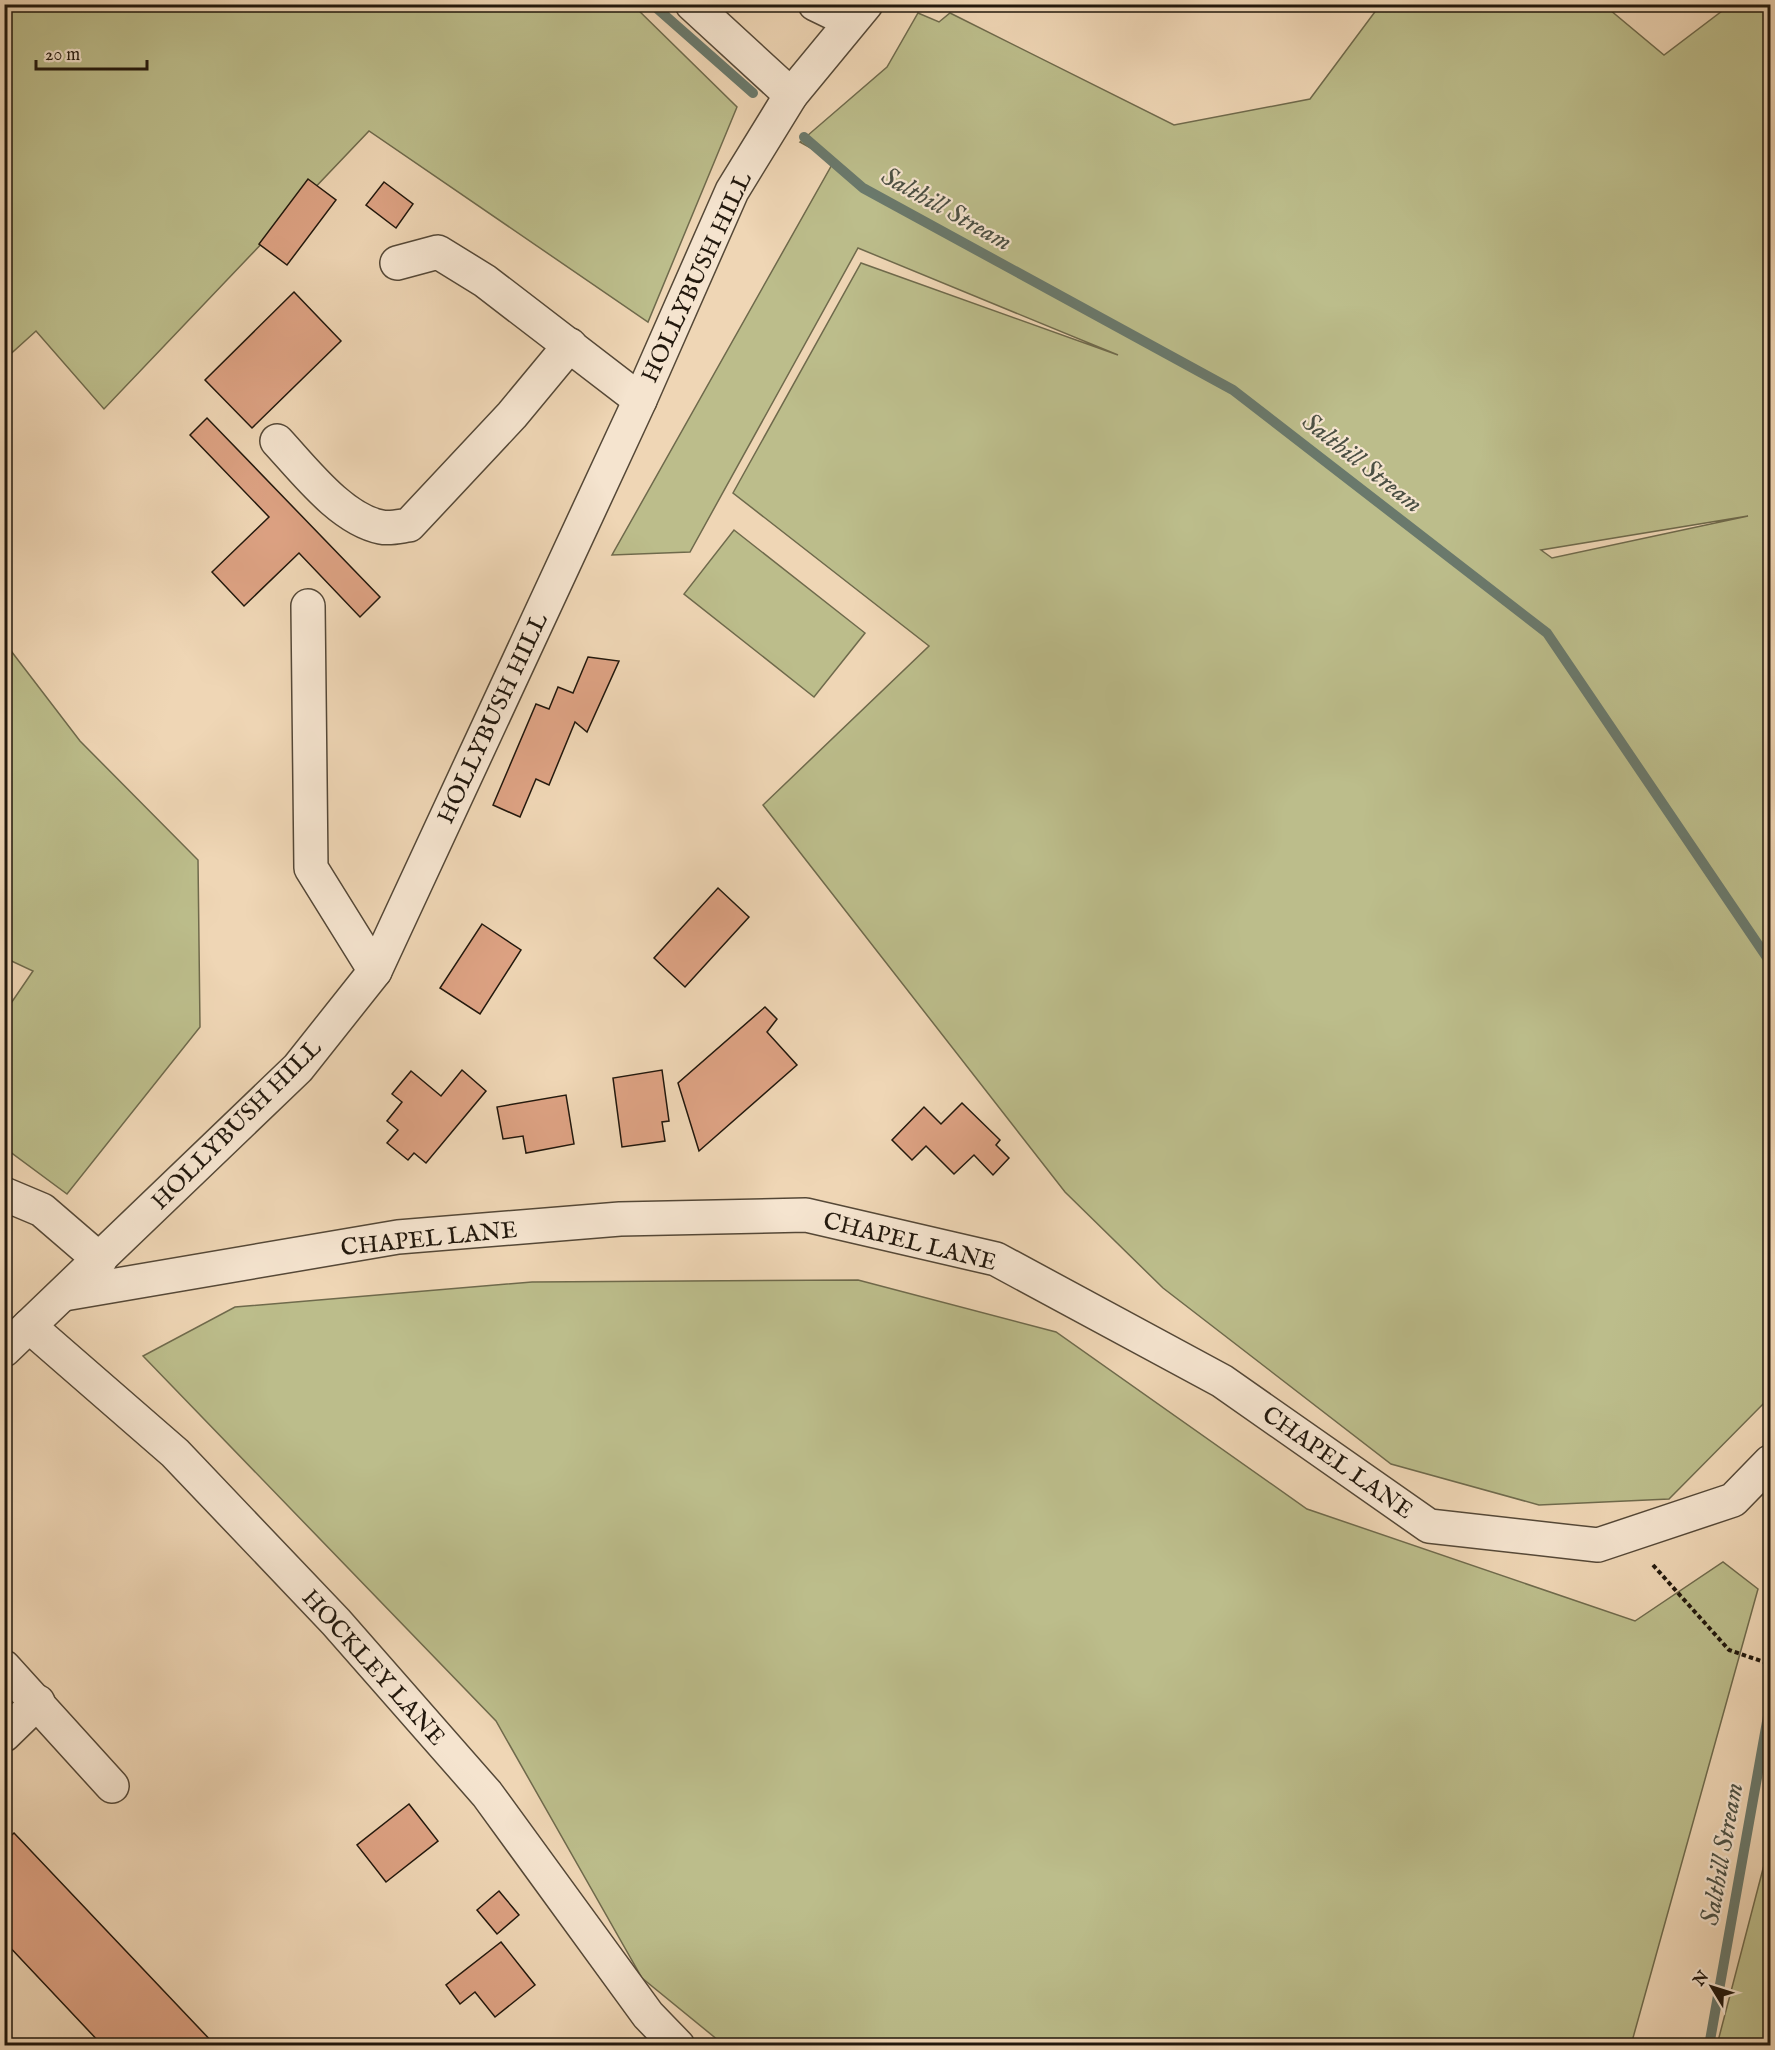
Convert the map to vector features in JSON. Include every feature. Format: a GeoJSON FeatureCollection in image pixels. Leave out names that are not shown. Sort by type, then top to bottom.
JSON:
{"type":"FeatureCollection","features":[{"type":"Feature","properties":{"kind":"street"},"geometry":{"type":"LineString","coordinates":[[692,4],[791,94]]}},
{"type":"Feature","properties":{"kind":"street"},"geometry":{"type":"LineString","coordinates":[[815,4],[858,13]]}},
{"type":"Feature","properties":{"kind":"street","name":"HOLLYBUSH HILL"},"geometry":{"type":"LineString","coordinates":[[4,1350],[298,1068],[375,971],[640,400],[732,191],[791,94],[858,13]]}},
{"type":"Feature","properties":{"kind":"street"},"geometry":{"type":"LineString","coordinates":[[398,263],[438,252],[485,281],[640,400]]}},
{"type":"Feature","properties":{"kind":"street"},"geometry":{"type":"LineString","coordinates":[[277,441],[329,496],[360,520],[383,528],[410,525],[512,415],[570,345]]}},
{"type":"Feature","properties":{"kind":"street"},"geometry":{"type":"LineString","coordinates":[[308,606],[311,868],[375,971]]}},
{"type":"Feature","properties":{"kind":"street"},"geometry":{"type":"LineString","coordinates":[[4,1194],[42,1210],[100,1260]]}},
{"type":"Feature","properties":{"kind":"street","name":"CHAPEL LANE"},"geometry":{"type":"LineString","coordinates":[[64,1294],[398,1237],[621,1219],[806,1215],[996,1259],[1222,1381],[1430,1526],[1598,1545],[1733,1500],[1770,1462]]}},
{"type":"Feature","properties":{"kind":"street","name":"HOCKLEY LANE"},"geometry":{"type":"LineString","coordinates":[[29,1326],[175,1454],[336,1622],[487,1794],[648,2015],[678,2046]]}},
{"type":"Feature","properties":{"kind":"street"},"geometry":{"type":"LineString","coordinates":[[4,1667],[112,1786]]}},
{"type":"Feature","properties":{"kind":"street"},"geometry":{"type":"LineString","coordinates":[[4,1735],[38,1702]]}},
{"type":"Feature","properties":{"kind":"path"},"geometry":{"type":"LineString","coordinates":[[1628,1536],[1729,1650],[1770,1664]]}},
{"type":"Feature","properties":{"kind":"green space"},"geometry":{"type":"Polygon","coordinates":[[[5,5],[633,5],[737,107],[648,322],[369,131],[104,409],[36,331],[5,359],[5,5]]]}},
{"type":"Feature","properties":{"kind":"green space"},"geometry":{"type":"Polygon","coordinates":[[[1380,5],[1604,5],[1664,55],[1730,5],[1770,5],[1770,1397],[1669,1499],[1539,1505],[1391,1464],[1163,1288],[1065,1192],[763,805],[929,646],[733,493],[861,263],[1118,355],[858,248],[690,552],[612,555],[834,161],[800,142],[887,67],[918,13],[939,22],[950,13],[1174,125],[1310,99],[1380,5]],[[1748,516],[1541,550],[1552,558],[1748,516]]]}},
{"type":"Feature","properties":{"kind":"green space"},"geometry":{"type":"Polygon","coordinates":[[[734,530],[865,633],[814,697],[684,594],[734,530]]]}},
{"type":"Feature","properties":{"kind":"green space"},"geometry":{"type":"Polygon","coordinates":[[[5,643],[80,741],[198,860],[200,1027],[67,1194],[5,1148],[5,1012],[33,971],[5,958],[5,643]]]}},
{"type":"Feature","properties":{"kind":"green space"},"geometry":{"type":"Polygon","coordinates":[[[858,1280],[1056,1332],[1307,1509],[1635,1621],[1723,1562],[1758,1589],[1631,2045],[724,2045],[642,1978],[496,1721],[143,1356],[235,1307],[532,1282],[858,1280]]]}},
{"type":"Feature","properties":{"kind":"green space"},"geometry":{"type":"Polygon","coordinates":[[[1770,1842],[1770,2045],[1717,2045],[1770,1842]]]}},
{"type":"Feature","properties":{"kind":"building"},"geometry":{"type":"Polygon","coordinates":[[[308,179],[336,200],[287,265],[259,244],[308,179]]]}},
{"type":"Feature","properties":{"kind":"building"},"geometry":{"type":"Polygon","coordinates":[[[384,182],[413,204],[396,228],[366,205],[384,182]]]}},
{"type":"Feature","properties":{"kind":"building"},"geometry":{"type":"Polygon","coordinates":[[[294,292],[341,341],[252,428],[205,380],[294,292]]]}},
{"type":"Feature","properties":{"kind":"building"},"geometry":{"type":"Polygon","coordinates":[[[207,418],[380,597],[360,617],[299,553],[244,606],[212,572],[269,517],[190,435],[207,418]]]}},
{"type":"Feature","properties":{"kind":"building"},"geometry":{"type":"Polygon","coordinates":[[[588,657],[619,661],[587,732],[575,722],[549,785],[536,779],[520,817],[493,805],[536,704],[549,709],[558,687],[573,693],[588,657]]]}},
{"type":"Feature","properties":{"kind":"building"},"geometry":{"type":"Polygon","coordinates":[[[718,888],[749,917],[685,987],[654,958],[718,888]]]}},
{"type":"Feature","properties":{"kind":"building"},"geometry":{"type":"Polygon","coordinates":[[[482,924],[521,950],[480,1014],[440,988],[482,924]]]}},
{"type":"Feature","properties":{"kind":"building"},"geometry":{"type":"Polygon","coordinates":[[[765,1007],[777,1019],[767,1032],[797,1065],[699,1151],[678,1083],[765,1007]]]}},
{"type":"Feature","properties":{"kind":"building"},"geometry":{"type":"Polygon","coordinates":[[[462,1070],[486,1091],[426,1163],[414,1153],[408,1160],[387,1143],[398,1130],[387,1121],[402,1102],[392,1094],[411,1071],[441,1096],[462,1070]]]}},
{"type":"Feature","properties":{"kind":"building"},"geometry":{"type":"Polygon","coordinates":[[[662,1070],[669,1121],[662,1122],[665,1141],[622,1147],[613,1078],[662,1070]]]}},
{"type":"Feature","properties":{"kind":"building"},"geometry":{"type":"Polygon","coordinates":[[[566,1095],[574,1144],[526,1153],[523,1136],[503,1139],[497,1107],[566,1095]]]}},
{"type":"Feature","properties":{"kind":"building"},"geometry":{"type":"Polygon","coordinates":[[[962,1103],[1000,1140],[996,1145],[1009,1158],[993,1175],[974,1155],[954,1174],[926,1146],[912,1160],[892,1140],[924,1107],[941,1124],[962,1103]]]}},
{"type":"Feature","properties":{"kind":"building"},"geometry":{"type":"Polygon","coordinates":[[[409,1804],[438,1841],[386,1882],[357,1845],[409,1804]]]}},
{"type":"Feature","properties":{"kind":"building"},"geometry":{"type":"Polygon","coordinates":[[[14,1833],[216,2046],[103,2046],[4,1941],[4,1842],[14,1833]]]}},
{"type":"Feature","properties":{"kind":"building"},"geometry":{"type":"Polygon","coordinates":[[[499,1891],[519,1915],[497,1934],[477,1910],[499,1891]]]}},
{"type":"Feature","properties":{"kind":"building"},"geometry":{"type":"Polygon","coordinates":[[[501,1942],[535,1985],[495,2017],[475,1992],[460,2004],[446,1985],[501,1942]]]}},
{"type":"Feature","properties":{"kind":"waterway","name":"Salthill Stream"},"geometry":{"type":"LineString","coordinates":[[652,4],[753,93]]}},
{"type":"Feature","properties":{"kind":"waterway","name":"Salthill Stream"},"geometry":{"type":"LineString","coordinates":[[804,137],[863,188],[1233,390],[1547,633],[1770,962]]}},
{"type":"Feature","properties":{"kind":"waterway","name":"Salthill Stream"},"geometry":{"type":"LineString","coordinates":[[1709,2046],[1770,1705]]}}]}
